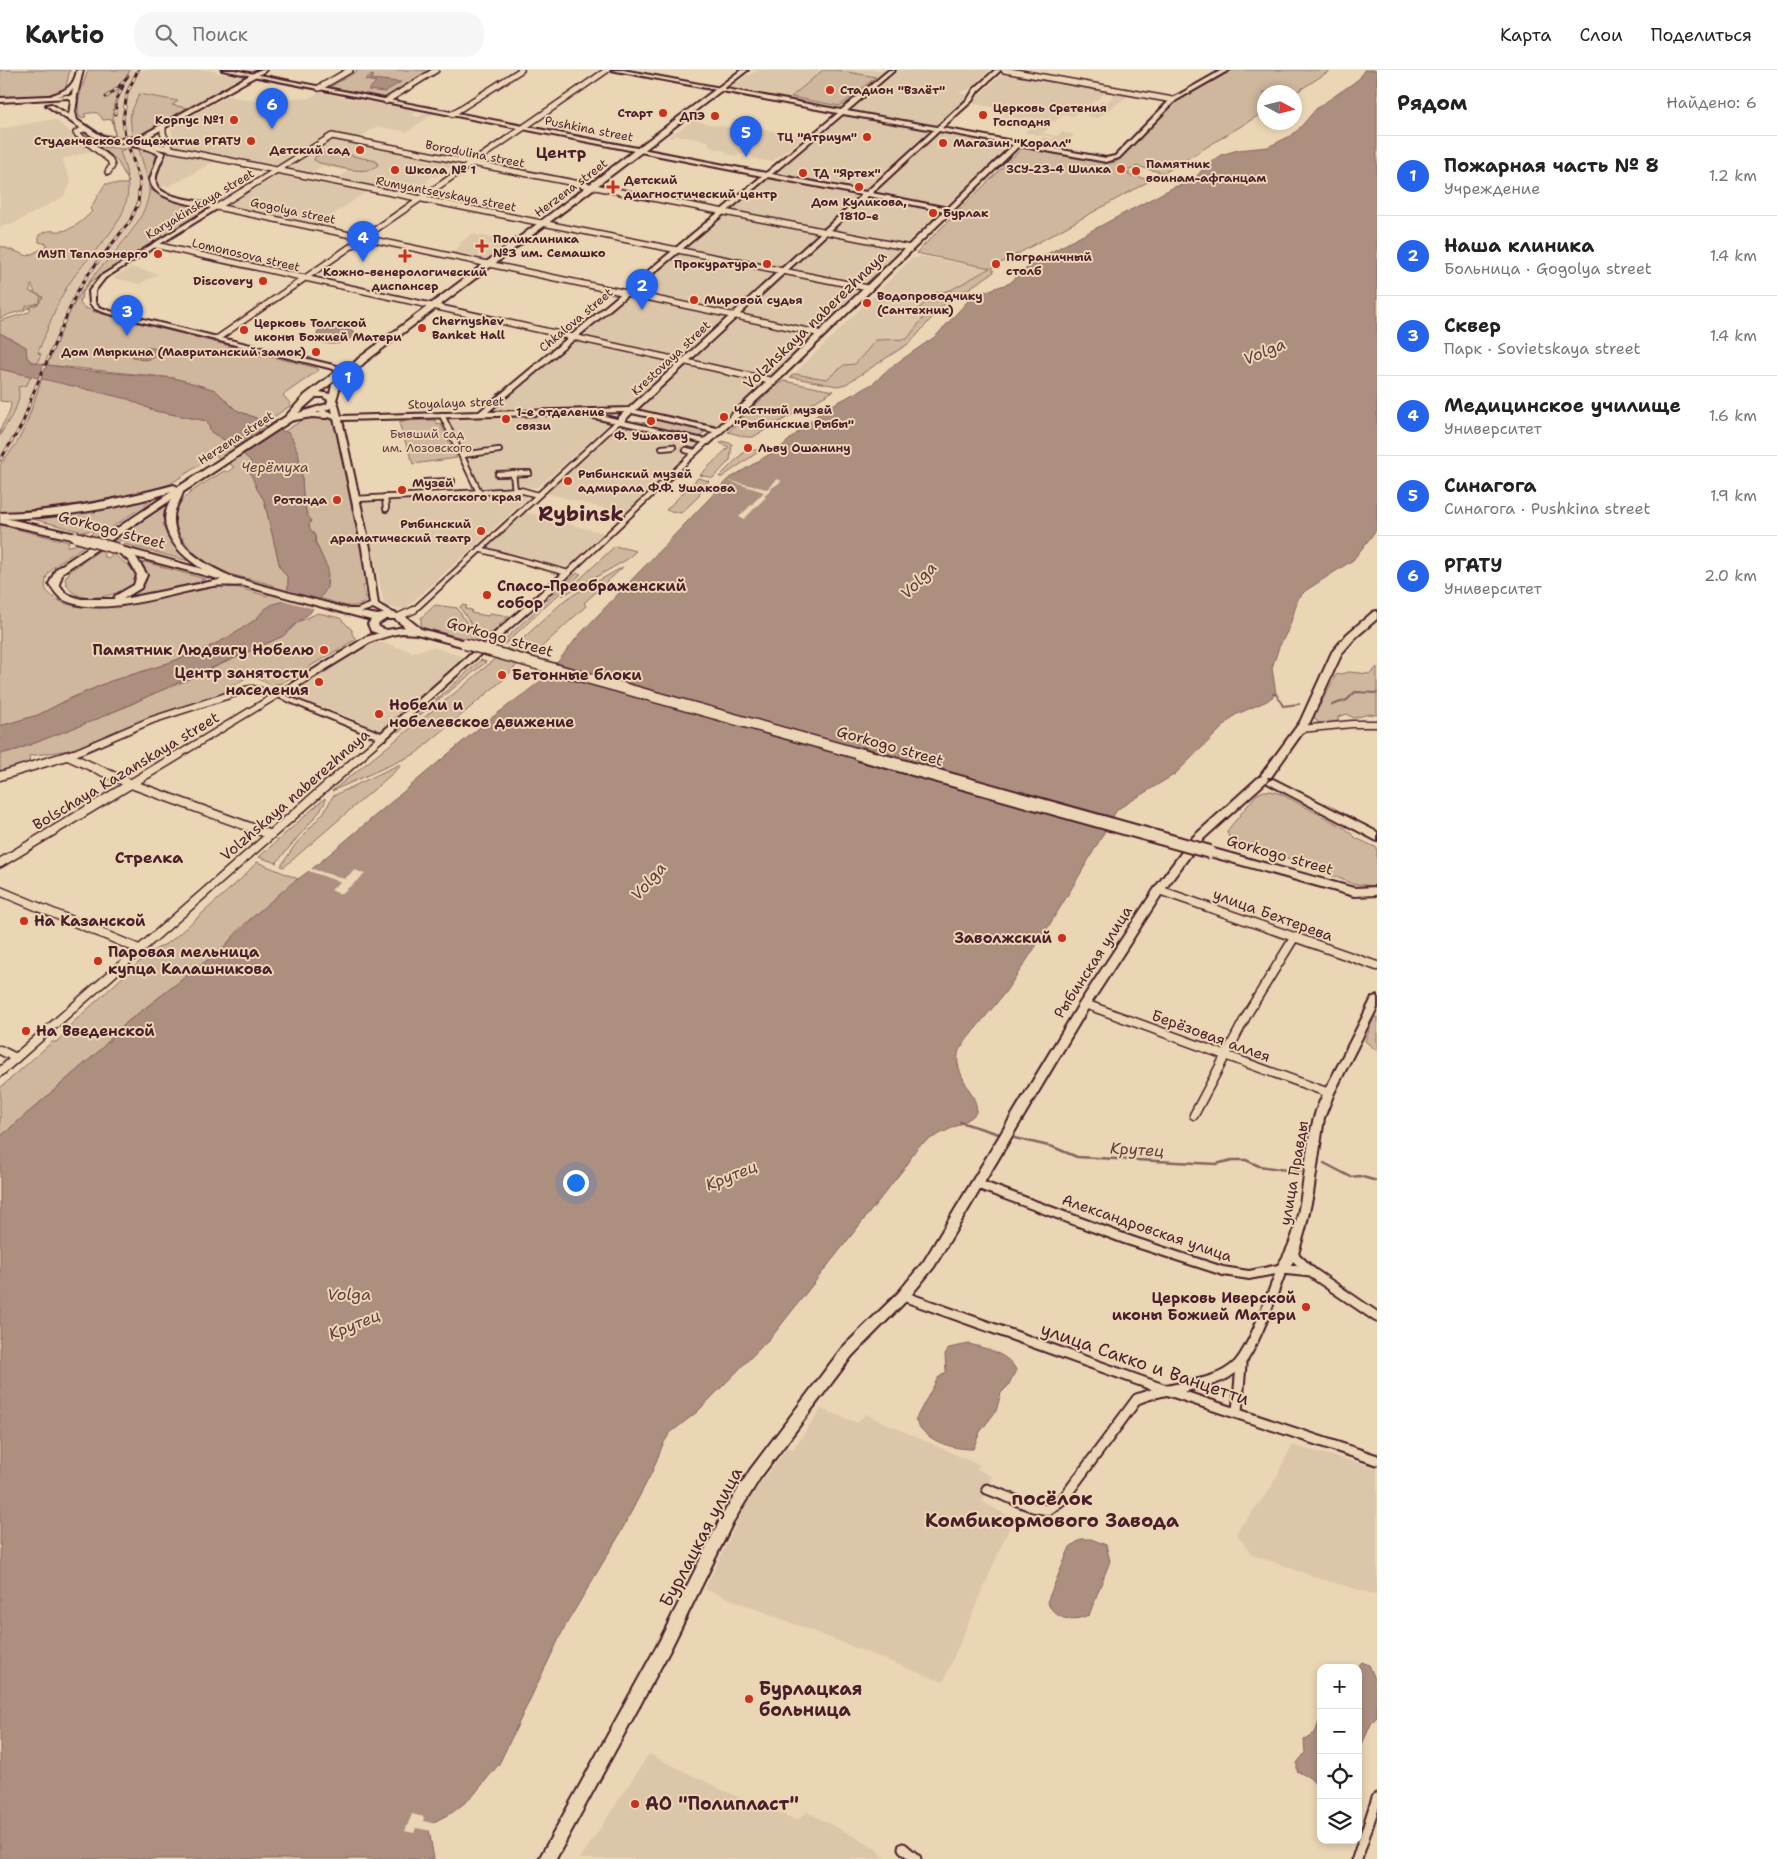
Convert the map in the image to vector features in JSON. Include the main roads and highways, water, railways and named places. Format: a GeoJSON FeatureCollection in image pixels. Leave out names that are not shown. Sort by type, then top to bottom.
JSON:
{"type":"FeatureCollection","features":[{"type":"Feature","properties":{"kind":"main road"},"geometry":{"type":"LineString","coordinates":[[52,96],[44,100],[47,105],[100,139],[112,144],[133,142],[161,129],[264,70]]}},
{"type":"Feature","properties":{"kind":"main road","name":"Herzena street"},"geometry":{"type":"LineString","coordinates":[[198,477],[288,419],[304,401],[342,375],[544,224],[745,70]]}},
{"type":"Feature","properties":{"kind":"main road"},"geometry":{"type":"LineString","coordinates":[[0,100],[69,96],[74,100]]}},
{"type":"Feature","properties":{"kind":"main road"},"geometry":{"type":"LineString","coordinates":[[19,100],[62,106],[74,100]]}},
{"type":"Feature","properties":{"kind":"main road"},"geometry":{"type":"LineString","coordinates":[[74,100],[72,112],[74,122]]}},
{"type":"Feature","properties":{"kind":"main road","name":"Herzena street"},"geometry":{"type":"LineString","coordinates":[[333,400],[333,390],[342,375],[351,366],[362,360]]}},
{"type":"Feature","properties":{"kind":"main road"},"geometry":{"type":"LineString","coordinates":[[288,419],[329,406],[333,400],[327,396],[320,395],[304,401],[306,407],[317,409]]}},
{"type":"Feature","properties":{"kind":"main road"},"geometry":{"type":"LineString","coordinates":[[0,518],[42,514],[129,500],[164,491],[198,477]]}},
{"type":"Feature","properties":{"kind":"main road"},"geometry":{"type":"LineString","coordinates":[[198,477],[171,504],[168,516],[173,534],[198,564],[216,574],[243,583]]}},
{"type":"Feature","properties":{"kind":"main road"},"geometry":{"type":"LineString","coordinates":[[198,477],[70,562],[59,571],[55,580],[56,588],[62,595],[73,600],[87,603],[116,603],[213,583],[243,583]]}},
{"type":"Feature","properties":{"kind":"main road","name":"Gorkogo street"},"geometry":{"type":"LineString","coordinates":[[0,518],[359,615],[374,627],[397,624],[1354,892]]}},
{"type":"Feature","properties":{"kind":"main road"},"geometry":{"type":"LineString","coordinates":[[73,600],[107,600],[123,596],[138,586],[142,579],[141,570],[133,559],[118,549]]}},
{"type":"Feature","properties":{"kind":"main road"},"geometry":{"type":"LineString","coordinates":[[1377,614],[1351,636],[1337,652],[1300,729],[1272,776],[1289,789],[1377,837]]}},
{"type":"Feature","properties":{"kind":"main road"},"geometry":{"type":"LineString","coordinates":[[374,627],[397,624]]}},
{"type":"Feature","properties":{"kind":"main road","name":"Рыбинская улица"},"geometry":{"type":"LineString","coordinates":[[977,1184],[1085,1004],[1159,890],[1197,839],[1272,776]]}},
{"type":"Feature","properties":{"kind":"main road"},"geometry":{"type":"LineString","coordinates":[[1354,892],[1377,891]]}},
{"type":"Feature","properties":{"kind":"main road"},"geometry":{"type":"LineString","coordinates":[[1354,892],[1377,900]]}},
{"type":"Feature","properties":{"kind":"main road","name":"Бурлацкая улица"},"geometry":{"type":"LineString","coordinates":[[547,1859],[664,1647],[728,1518],[755,1474],[847,1352],[917,1280],[939,1250],[977,1184]]}},
{"type":"Feature","properties":{"kind":"water","name":"Volga"},"geometry":{"type":"Polygon","coordinates":[[[1364,70],[1377,70],[1377,529],[1353,560],[1305,591],[1298,599],[1289,628],[1279,647],[1272,668],[1276,694],[1267,701],[1235,715],[1175,774],[1118,809],[1115,813],[1063,903],[1021,969],[959,1050],[959,1068],[976,1106],[976,1112],[973,1116],[917,1148],[909,1162],[773,1335],[697,1412],[670,1433],[618,1537],[564,1628],[499,1764],[472,1797],[453,1812],[432,1823],[429,1830],[434,1859],[0,1859],[0,1137],[98,1052],[127,1022],[223,948],[257,913],[291,884],[312,869],[486,722],[545,678],[579,635],[727,480],[780,448],[823,410],[874,383],[888,369],[936,336],[968,301],[981,293],[1010,283],[1036,260],[1174,187],[1192,182],[1208,163],[1221,155],[1238,150],[1268,147],[1298,130],[1302,130],[1302,125],[1317,108],[1360,78],[1364,70]]]}},
{"type":"Feature","properties":{"kind":"water"},"geometry":{"type":"Polygon","coordinates":[[[370,75],[374,76],[371,79],[401,82],[384,92],[368,90],[376,82],[365,80],[370,75]]]}},
{"type":"Feature","properties":{"kind":"water"},"geometry":{"type":"Polygon","coordinates":[[[327,325],[343,327],[356,333],[356,335],[344,342],[335,344],[312,340],[318,331],[327,325]]]}},
{"type":"Feature","properties":{"kind":"water","name":"Черёмуха"},"geometry":{"type":"Polygon","coordinates":[[[0,333],[26,347],[27,357],[31,362],[79,370],[174,378],[215,390],[236,410],[256,418],[262,424],[289,433],[300,460],[304,506],[311,520],[309,526],[315,535],[315,542],[328,569],[327,588],[310,613],[283,636],[95,720],[16,750],[0,754],[0,726],[38,715],[111,681],[203,650],[231,636],[256,619],[264,610],[273,604],[281,602],[288,588],[288,578],[280,567],[264,500],[248,467],[251,461],[231,444],[211,432],[207,421],[155,411],[128,399],[0,369],[0,333]]]}},
{"type":"Feature","properties":{"kind":"water"},"geometry":{"type":"Polygon","coordinates":[[[146,347],[158,349],[160,353],[154,358],[146,360],[132,356],[133,351],[146,347]]]}},
{"type":"Feature","properties":{"kind":"water"},"geometry":{"type":"Polygon","coordinates":[[[969,1344],[1002,1356],[1013,1364],[1016,1370],[1008,1386],[1001,1393],[996,1411],[980,1432],[973,1449],[964,1449],[947,1445],[932,1438],[925,1433],[915,1420],[938,1378],[946,1372],[945,1354],[949,1348],[969,1344]]]}},
{"type":"Feature","properties":{"kind":"water"},"geometry":{"type":"Polygon","coordinates":[[[1081,1539],[1091,1539],[1106,1545],[1110,1561],[1089,1615],[1070,1619],[1055,1613],[1047,1602],[1070,1547],[1081,1539]]]}},
{"type":"Feature","properties":{"kind":"water"},"geometry":{"type":"Polygon","coordinates":[[[1362,1662],[1369,1665],[1375,1679],[1377,1679],[1377,1717],[1372,1722],[1362,1744],[1362,1664],[1360,1664],[1362,1662]]]}},
{"type":"Feature","properties":{"kind":"water"},"geometry":{"type":"Polygon","coordinates":[[[1317,1728],[1317,1785],[1310,1778],[1297,1771],[1297,1763],[1305,1753],[1304,1740],[1315,1733],[1317,1728]]]}},
{"type":"Feature","properties":{"kind":"waterway"},"geometry":{"type":"LineString","coordinates":[[1332,705],[1347,700],[1355,692],[1377,693]]}},
{"type":"Feature","properties":{"kind":"waterway"},"geometry":{"type":"LineString","coordinates":[[1273,694],[1276,694],[1283,706],[1299,704]]}},
{"type":"Feature","properties":{"kind":"waterway","name":"Крутец"},"geometry":{"type":"LineString","coordinates":[[960,1122],[1002,1135]]}},
{"type":"Feature","properties":{"kind":"waterway","name":"Крутец"},"geometry":{"type":"LineString","coordinates":[[1010,1137],[1053,1147],[1077,1157],[1216,1164],[1232,1160],[1246,1160],[1259,1166],[1293,1171],[1300,1170]]}},
{"type":"Feature","properties":{"kind":"waterway"},"geometry":{"type":"LineString","coordinates":[[1324,1163],[1351,1177],[1359,1176],[1377,1181]]}},
{"type":"Feature","properties":{"kind":"tunnel"},"geometry":{"type":"LineString","coordinates":[[673,447],[686,450]]}},
{"type":"Feature","properties":{"kind":"railway"},"geometry":{"type":"LineString","coordinates":[[0,460],[22,425],[34,391],[77,292],[89,273],[130,221],[138,204],[140,181],[125,136],[123,120],[127,93],[138,70]]}},
{"type":"Feature","properties":{"kind":"railway"},"geometry":{"type":"LineString","coordinates":[[106,97],[117,89],[128,76]]}},
{"type":"Feature","properties":{"kind":"railway"},"geometry":{"type":"LineString","coordinates":[[115,114],[117,99],[123,86]]}},
{"type":"Feature","properties":{"kind":"place","name":"Стадион \"Взлёт\""},"geometry":{"type":"Point","coordinates":[830,90]}},
{"type":"Feature","properties":{"kind":"place","name":"Старт"},"geometry":{"type":"Point","coordinates":[663,113]}},
{"type":"Feature","properties":{"kind":"place","name":"Церковь Сретения Господня"},"geometry":{"type":"Point","coordinates":[983,115]}},
{"type":"Feature","properties":{"kind":"place","name":"ДПЭ"},"geometry":{"type":"Point","coordinates":[715,116]}},
{"type":"Feature","properties":{"kind":"place","name":"Корпус №1"},"geometry":{"type":"Point","coordinates":[234,120]}},
{"type":"Feature","properties":{"kind":"place","name":"РГАТУ"},"geometry":{"type":"Point","coordinates":[272,129]}},
{"type":"Feature","properties":{"kind":"place","name":"ТЦ \"Атриум\""},"geometry":{"type":"Point","coordinates":[867,137]}},
{"type":"Feature","properties":{"kind":"place","name":"Студенческое общежитие РГАТУ"},"geometry":{"type":"Point","coordinates":[251,141]}},
{"type":"Feature","properties":{"kind":"place","name":"Магазин \"Коралл\""},"geometry":{"type":"Point","coordinates":[943,143]}},
{"type":"Feature","properties":{"kind":"place","name":"Детский сад"},"geometry":{"type":"Point","coordinates":[360,150]}},
{"type":"Feature","properties":{"kind":"place","name":"Синагога"},"geometry":{"type":"Point","coordinates":[746,157]}},
{"type":"Feature","properties":{"kind":"place","name":"ЗСУ-23-4 Шилка"},"geometry":{"type":"Point","coordinates":[1121,169]}},
{"type":"Feature","properties":{"kind":"place","name":"Школа № 1"},"geometry":{"type":"Point","coordinates":[395,170]}},
{"type":"Feature","properties":{"kind":"place","name":"Памятник воинам-афганцам"},"geometry":{"type":"Point","coordinates":[1136,171]}},
{"type":"Feature","properties":{"kind":"place","name":"ТД \"Яртех\""},"geometry":{"type":"Point","coordinates":[803,173]}},
{"type":"Feature","properties":{"kind":"place","name":"Детский диагностический центр"},"geometry":{"type":"Point","coordinates":[613,187]}},
{"type":"Feature","properties":{"kind":"place","name":"Дом Куликова, 1810-е"},"geometry":{"type":"Point","coordinates":[859,187]}},
{"type":"Feature","properties":{"kind":"place","name":"Бурлак"},"geometry":{"type":"Point","coordinates":[933,213]}},
{"type":"Feature","properties":{"kind":"place","name":"Поликлиника №3 им. Семашко"},"geometry":{"type":"Point","coordinates":[482,246]}},
{"type":"Feature","properties":{"kind":"place","name":"МУП Теплоэнерго"},"geometry":{"type":"Point","coordinates":[158,254]}},
{"type":"Feature","properties":{"kind":"place","name":"Кожно-венерологический диспансер"},"geometry":{"type":"Point","coordinates":[405,256]}},
{"type":"Feature","properties":{"kind":"place","name":"Медицинское училище"},"geometry":{"type":"Point","coordinates":[363,262]}},
{"type":"Feature","properties":{"kind":"place","name":"Прокуратура"},"geometry":{"type":"Point","coordinates":[767,264]}},
{"type":"Feature","properties":{"kind":"place","name":"Пограничный столб"},"geometry":{"type":"Point","coordinates":[996,264]}},
{"type":"Feature","properties":{"kind":"place","name":"Discovery"},"geometry":{"type":"Point","coordinates":[263,281]}},
{"type":"Feature","properties":{"kind":"place","name":"Мировой судья"},"geometry":{"type":"Point","coordinates":[694,300]}},
{"type":"Feature","properties":{"kind":"place","name":"Водопроводчику (Сантехник)"},"geometry":{"type":"Point","coordinates":[867,303]}},
{"type":"Feature","properties":{"kind":"place","name":"Наша клиника"},"geometry":{"type":"Point","coordinates":[642,310]}},
{"type":"Feature","properties":{"kind":"place","name":"Chernyshev Banket Hall"},"geometry":{"type":"Point","coordinates":[422,328]}},
{"type":"Feature","properties":{"kind":"place","name":"Церковь Толгской иконы Божией Матери"},"geometry":{"type":"Point","coordinates":[244,330]}},
{"type":"Feature","properties":{"kind":"place","name":"Сквер"},"geometry":{"type":"Point","coordinates":[127,336]}},
{"type":"Feature","properties":{"kind":"place","name":"Дом Мыркина (Мавританский замок)"},"geometry":{"type":"Point","coordinates":[316,352]}},
{"type":"Feature","properties":{"kind":"place","name":"Пожарная часть № 8"},"geometry":{"type":"Point","coordinates":[348,402]}},
{"type":"Feature","properties":{"kind":"place","name":"Частный музей \"Рыбинские Рыбы\""},"geometry":{"type":"Point","coordinates":[724,417]}},
{"type":"Feature","properties":{"kind":"place","name":"1-е отделение связи"},"geometry":{"type":"Point","coordinates":[506,419]}},
{"type":"Feature","properties":{"kind":"place","name":"Ф. Ушакову"},"geometry":{"type":"Point","coordinates":[651,421]}},
{"type":"Feature","properties":{"kind":"place","name":"Льву Ошанину"},"geometry":{"type":"Point","coordinates":[748,448]}},
{"type":"Feature","properties":{"kind":"place","name":"Рыбинский музей адмирала Ф.Ф. Ушакова"},"geometry":{"type":"Point","coordinates":[568,481]}},
{"type":"Feature","properties":{"kind":"place","name":"Музей Мологского края"},"geometry":{"type":"Point","coordinates":[402,490]}},
{"type":"Feature","properties":{"kind":"place","name":"Ротонда"},"geometry":{"type":"Point","coordinates":[337,500]}},
{"type":"Feature","properties":{"kind":"place","name":"Рыбинский драматический театр"},"geometry":{"type":"Point","coordinates":[481,531]}},
{"type":"Feature","properties":{"kind":"place","name":"Спасо-Преображенский собор"},"geometry":{"type":"Point","coordinates":[487,595]}},
{"type":"Feature","properties":{"kind":"place","name":"Памятник Людвигу Нобелю"},"geometry":{"type":"Point","coordinates":[324,650]}},
{"type":"Feature","properties":{"kind":"place","name":"Бетонные блоки"},"geometry":{"type":"Point","coordinates":[502,675]}},
{"type":"Feature","properties":{"kind":"place","name":"Центр занятости населения"},"geometry":{"type":"Point","coordinates":[319,682]}},
{"type":"Feature","properties":{"kind":"place","name":"Нобели и нобелевское движение"},"geometry":{"type":"Point","coordinates":[379,714]}},
{"type":"Feature","properties":{"kind":"place","name":"На Казанской"},"geometry":{"type":"Point","coordinates":[24,921]}},
{"type":"Feature","properties":{"kind":"place","name":"Заволжский"},"geometry":{"type":"Point","coordinates":[1062,938]}},
{"type":"Feature","properties":{"kind":"place","name":"Паровая мельница купца Калашникова"},"geometry":{"type":"Point","coordinates":[98,961]}},
{"type":"Feature","properties":{"kind":"place","name":"На Введенской"},"geometry":{"type":"Point","coordinates":[26,1031]}},
{"type":"Feature","properties":{"kind":"place","name":"Церковь Иверской иконы Божией Матери"},"geometry":{"type":"Point","coordinates":[1306,1307]}},
{"type":"Feature","properties":{"kind":"place","name":"Бурлацкая больница"},"geometry":{"type":"Point","coordinates":[749,1699]}},
{"type":"Feature","properties":{"kind":"place","name":"АО \"Полипласт\""},"geometry":{"type":"Point","coordinates":[635,1804]}},
{"type":"Feature","properties":{"kind":"district","name":"Центр"},"geometry":{"type":"Point","coordinates":[561,152]}},
{"type":"Feature","properties":{"kind":"district","name":"Rybinsk"},"geometry":{"type":"Point","coordinates":[581,514]}},
{"type":"Feature","properties":{"kind":"district","name":"Стрелка"},"geometry":{"type":"Point","coordinates":[149,857]}},
{"type":"Feature","properties":{"kind":"district","name":"посёлок Комбикормового Завода"},"geometry":{"type":"Point","coordinates":[1052,1509]}},
{"type":"Feature","properties":{"kind":"park label","name":"Бывший сад им. Лозовского"},"geometry":{"type":"Point","coordinates":[427,441]}}]}
